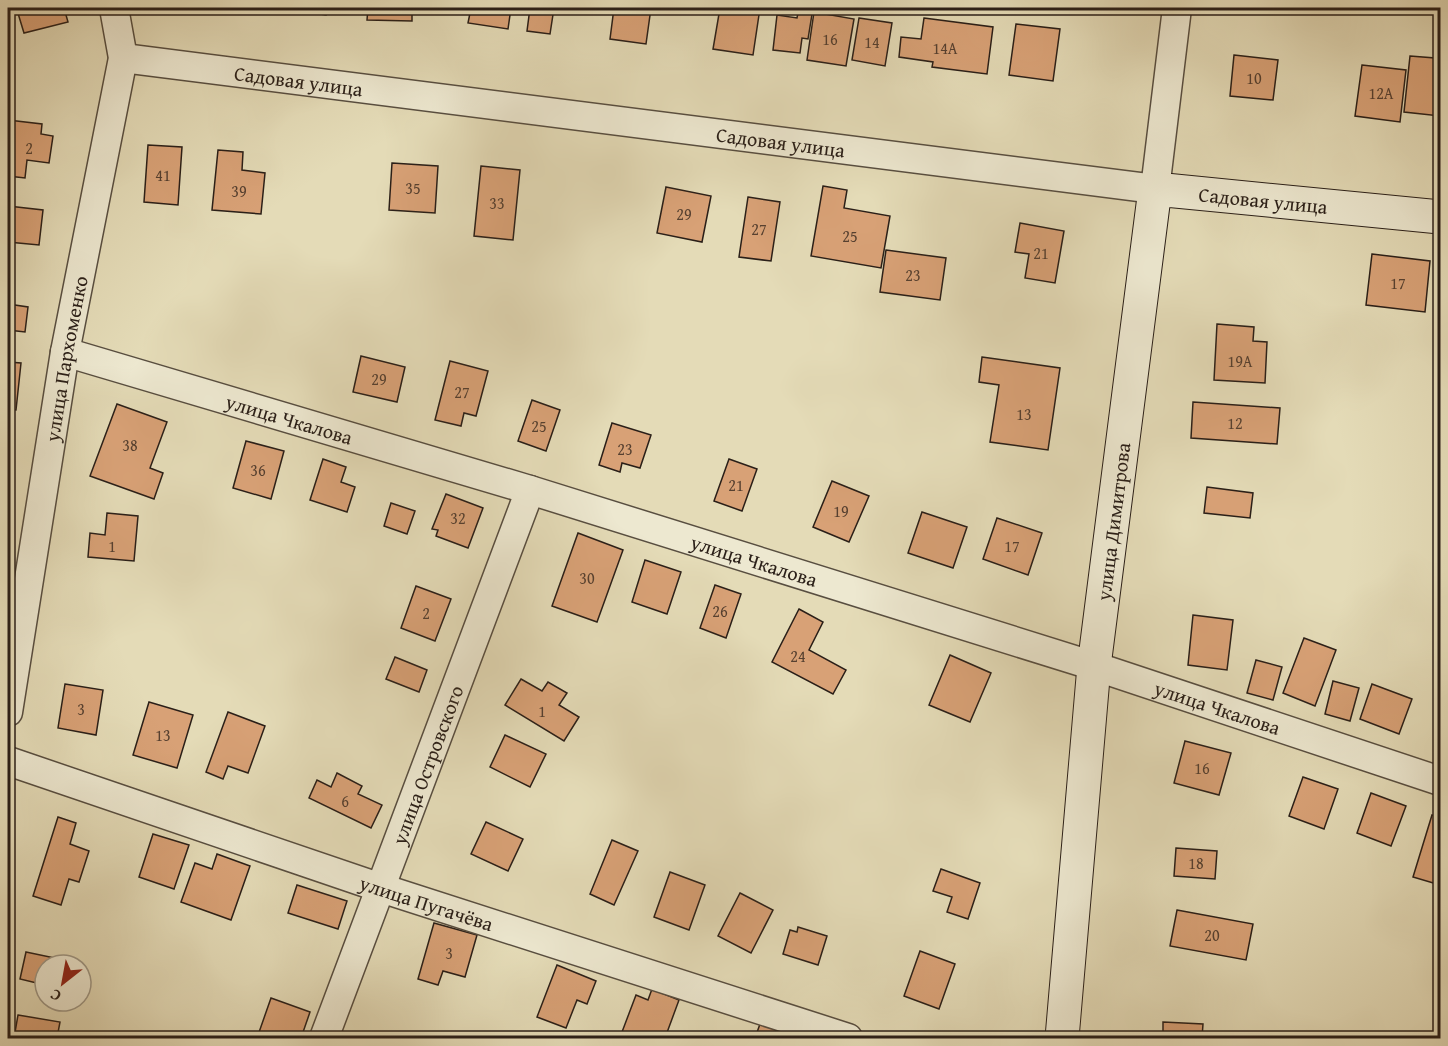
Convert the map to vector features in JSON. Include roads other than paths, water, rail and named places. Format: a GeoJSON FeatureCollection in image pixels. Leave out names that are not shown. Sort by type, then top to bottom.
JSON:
{"type":"FeatureCollection","features":[{"type":"Feature","properties":{"kind":"street","name":"улица Пархоменко"},"geometry":{"type":"LineString","coordinates":[[8,712],[65,352],[123,58],[114,8]]}},
{"type":"Feature","properties":{"kind":"street","name":"улица Димитрова"},"geometry":{"type":"LineString","coordinates":[[1062,1038],[1094,666],[1177,8]]}},
{"type":"Feature","properties":{"kind":"street","name":"Садовая улица"},"geometry":{"type":"LineString","coordinates":[[123,58],[1155,189],[1440,218]]}},
{"type":"Feature","properties":{"kind":"street","name":"улица Чкалова"},"geometry":{"type":"LineString","coordinates":[[65,352],[530,490],[1094,666],[1440,781]]}},
{"type":"Feature","properties":{"kind":"street","name":"улица Островского"},"geometry":{"type":"LineString","coordinates":[[324,1038],[530,490]]}},
{"type":"Feature","properties":{"kind":"street","name":"улица Пугачёва"},"geometry":{"type":"LineString","coordinates":[[8,761],[381,888],[848,1038]]}}]}
